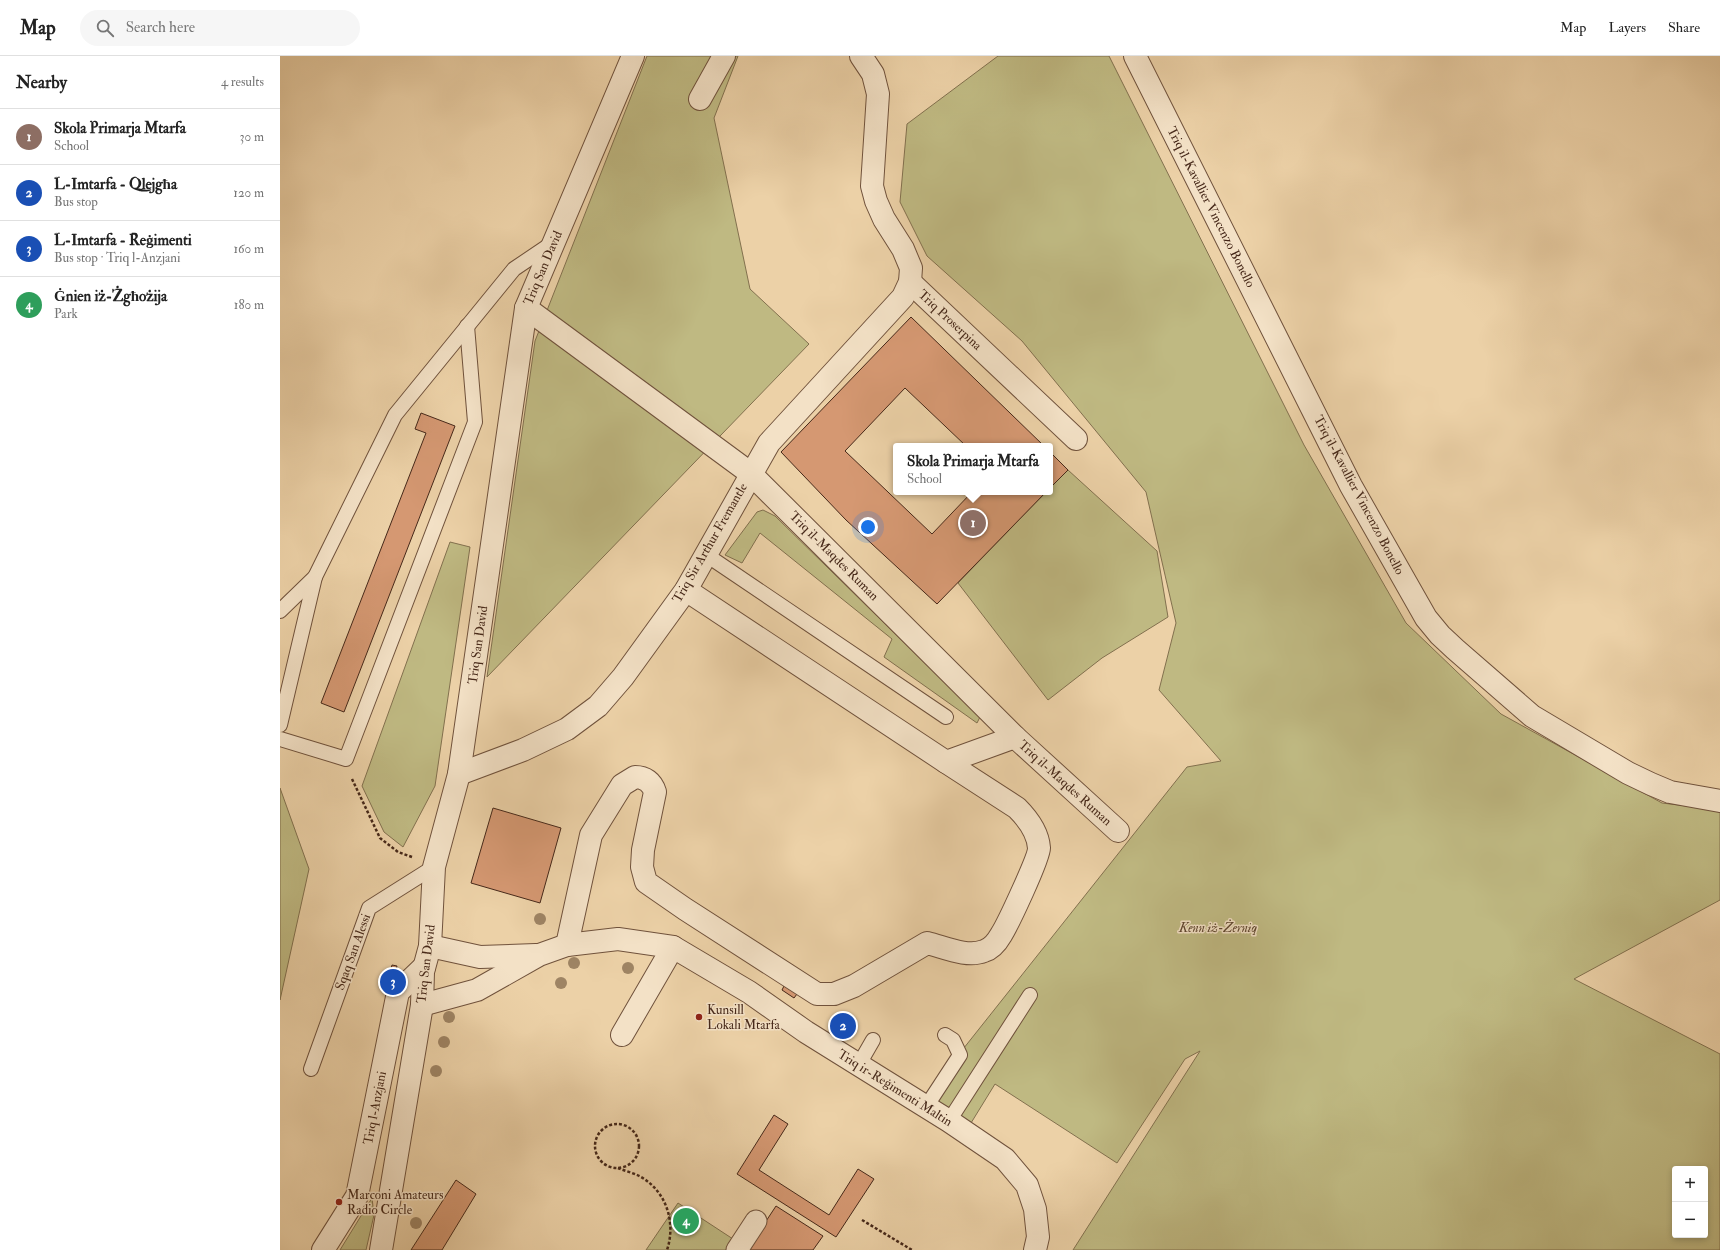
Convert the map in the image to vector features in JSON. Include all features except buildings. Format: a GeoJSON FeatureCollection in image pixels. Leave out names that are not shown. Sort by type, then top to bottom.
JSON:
{"type":"FeatureCollection","features":[{"type":"Feature","properties":{"kind":"street","name":"Triq San David"},"geometry":{"type":"LineString","coordinates":[[381,1250],[422,1005],[424,967],[430,946],[434,867],[459,774],[526,308],[633,56]]}},
{"type":"Feature","properties":{"kind":"street"},"geometry":{"type":"LineString","coordinates":[[700,99],[724,56]]}},
{"type":"Feature","properties":{"kind":"street","name":"Triq Proserpina"},"geometry":{"type":"LineString","coordinates":[[862,56],[873,74],[878,94],[872,186],[876,201],[884,219],[903,250],[911,268],[910,282],[1076,439]]}},
{"type":"Feature","properties":{"kind":"street","name":"Triq il-Kavallier Vincenzo Bonello"},"geometry":{"type":"LineString","coordinates":[[1135,56],[1351,486],[1426,618],[1440,635],[1455,649],[1532,716],[1628,773],[1670,792],[1720,801]]}},
{"type":"Feature","properties":{"kind":"street","name":"Triq Sir Arthur Fremantle"},"geometry":{"type":"LineString","coordinates":[[459,774],[523,750],[567,729],[590,713],[623,677],[686,590],[750,473],[769,442],[903,297],[910,282]]}},
{"type":"Feature","properties":{"kind":"street","name":"Triq il-Maqdes Ruman"},"geometry":{"type":"LineString","coordinates":[[526,308],[750,473],[1015,737],[1118,831]]}},
{"type":"Feature","properties":{"kind":"street"},"geometry":{"type":"LineString","coordinates":[[567,945],[591,835],[622,785],[635,777],[645,778],[652,784],[655,792],[643,850],[642,867],[646,882],[816,994],[834,994],[854,986],[927,943],[961,952],[974,953],[985,951],[991,947],[1002,934],[1037,858],[1039,852],[1038,841],[1026,817],[1017,808],[686,590]]}},
{"type":"Feature","properties":{"kind":"street"},"geometry":{"type":"LineString","coordinates":[[946,762],[1015,737]]}},
{"type":"Feature","properties":{"kind":"street","name":"Triq ir-Reġimenti Maltin"},"geometry":{"type":"LineString","coordinates":[[422,1005],[477,990],[539,955],[567,945],[618,939],[673,947],[749,992],[858,1066],[949,1121],[1005,1159],[1026,1185],[1035,1209],[1038,1237],[1035,1250]]}},
{"type":"Feature","properties":{"kind":"street","name":"Triq ir-Reġimenti Maltin"},"geometry":{"type":"LineString","coordinates":[[430,946],[480,957],[539,955]]}},
{"type":"Feature","properties":{"kind":"street"},"geometry":{"type":"LineString","coordinates":[[622,1035],[673,947]]}},
{"type":"Feature","properties":{"kind":"street","name":"Triq l-Anzjani"},"geometry":{"type":"LineString","coordinates":[[323,1250],[357,1196],[398,992],[424,967]]}},
{"type":"Feature","properties":{"kind":"street"},"geometry":{"type":"LineString","coordinates":[[737,1250],[756,1221]]}},
{"type":"Feature","properties":{"kind":"lane"},"geometry":{"type":"LineString","coordinates":[[280,725],[315,577],[395,415],[514,269],[554,241]]}},
{"type":"Feature","properties":{"kind":"lane"},"geometry":{"type":"LineString","coordinates":[[280,739],[346,759],[475,422],[467,326]]}},
{"type":"Feature","properties":{"kind":"lane"},"geometry":{"type":"LineString","coordinates":[[705,554],[946,717]]}},
{"type":"Feature","properties":{"kind":"lane"},"geometry":{"type":"LineString","coordinates":[[280,611],[315,577]]}},
{"type":"Feature","properties":{"kind":"lane","name":"Sqaq San Alessi"},"geometry":{"type":"LineString","coordinates":[[311,1070],[369,908],[434,867]]}},
{"type":"Feature","properties":{"kind":"lane"},"geometry":{"type":"LineString","coordinates":[[949,1121],[1030,995]]}},
{"type":"Feature","properties":{"kind":"lane"},"geometry":{"type":"LineString","coordinates":[[926,1107],[960,1055],[953,1040],[945,1035]]}},
{"type":"Feature","properties":{"kind":"lane"},"geometry":{"type":"LineString","coordinates":[[858,1066],[873,1040]]}},
{"type":"Feature","properties":{"kind":"path"},"geometry":{"type":"LineString","coordinates":[[353,785],[380,838],[398,852]]}},
{"type":"Feature","properties":{"kind":"path"},"geometry":{"type":"LineString","coordinates":[[617,1168],[630,1163],[635,1158],[639,1145],[634,1132],[629,1127],[616,1124],[602,1129],[597,1135],[595,1142],[598,1157],[603,1163],[641,1178],[658,1191],[670,1214],[670,1240],[667,1250]]}},
{"type":"Feature","properties":{"kind":"path"},"geometry":{"type":"LineString","coordinates":[[862,1220],[912,1250]]}},
{"type":"Feature","properties":{"kind":"green space"},"geometry":{"type":"Polygon","coordinates":[[[647,56],[738,56],[714,118],[750,289],[809,344],[487,677],[535,341],[647,56]]]}},
{"type":"Feature","properties":{"kind":"green space","name":"Kenn iż-Żerniq"},"geometry":{"type":"Polygon","coordinates":[[[998,56],[1109,56],[1304,445],[1406,623],[1501,714],[1662,803],[1720,810],[1720,900],[1574,979],[1720,1054],[1720,1250],[1073,1250],[1200,1051],[1185,1059],[1117,1163],[995,1084],[971,1123],[925,1097],[1187,767],[1221,761],[1159,690],[1176,623],[1146,492],[1022,341],[927,256],[900,202],[907,124],[998,56]]]}},
{"type":"Feature","properties":{"kind":"green space"},"geometry":{"type":"Polygon","coordinates":[[[1068,470],[1157,551],[1168,617],[1102,658],[1048,700],[958,583],[1043,495],[1053,495],[1053,485],[1068,470]]]}},
{"type":"Feature","properties":{"kind":"green space"},"geometry":{"type":"Polygon","coordinates":[[[763,510],[775,516],[980,717],[977,723],[884,657],[892,639],[760,533],[742,563],[725,555],[757,512],[763,510]]]}},
{"type":"Feature","properties":{"kind":"green space"},"geometry":{"type":"Polygon","coordinates":[[[450,542],[470,547],[435,786],[403,847],[384,832],[362,786],[450,542]]]}},
{"type":"Feature","properties":{"kind":"green space"},"geometry":{"type":"Polygon","coordinates":[[[280,788],[309,869],[280,1000],[280,788]]]}},
{"type":"Feature","properties":{"kind":"green space"},"geometry":{"type":"Polygon","coordinates":[[[372,1198],[374,1215],[366,1250],[340,1250],[372,1198]]]}},
{"type":"Feature","properties":{"kind":"green space"},"geometry":{"type":"Polygon","coordinates":[[[678,1203],[733,1239],[726,1250],[646,1250],[678,1203]]]}},
{"type":"Feature","properties":{"kind":"place","name":"Skola Primarja Mtarfa"},"geometry":{"type":"Point","coordinates":[973,523]}},
{"type":"Feature","properties":{"kind":"place","name":"L-Imtarfa - Reġimenti"},"geometry":{"type":"Point","coordinates":[393,982]}},
{"type":"Feature","properties":{"kind":"place","name":"Kunsill Lokali Mtarfa"},"geometry":{"type":"Point","coordinates":[699,1017]}},
{"type":"Feature","properties":{"kind":"place","name":"L-Imtarfa - Qlejgħa"},"geometry":{"type":"Point","coordinates":[843,1026]}},
{"type":"Feature","properties":{"kind":"place","name":"Marconi Amateurs Radio Circle"},"geometry":{"type":"Point","coordinates":[339,1202]}},
{"type":"Feature","properties":{"kind":"place","name":"Ġnien iż-Żgħożija"},"geometry":{"type":"Point","coordinates":[686,1221]}}]}
